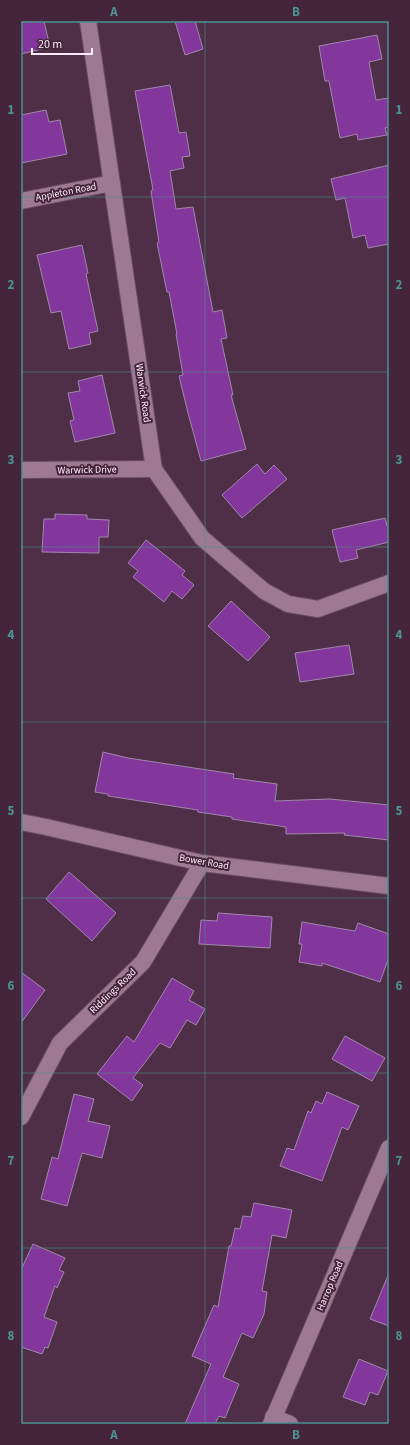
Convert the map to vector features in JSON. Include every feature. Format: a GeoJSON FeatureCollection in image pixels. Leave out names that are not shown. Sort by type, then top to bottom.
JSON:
{"type":"FeatureCollection","features":[{"type":"Feature","properties":{"kind":"street","name":"Warwick Road"},"geometry":{"type":"LineString","coordinates":[[88,21],[154,469],[202,538],[264,590],[288,604],[318,609],[389,582]]}},
{"type":"Feature","properties":{"kind":"street","name":"Appleton Road"},"geometry":{"type":"LineString","coordinates":[[21,201],[112,184]]}},
{"type":"Feature","properties":{"kind":"street","name":"Warwick Drive"},"geometry":{"type":"LineString","coordinates":[[21,470],[154,469]]}},
{"type":"Feature","properties":{"kind":"street","name":"Bower Road"},"geometry":{"type":"LineString","coordinates":[[21,822],[202,863],[389,886]]}},
{"type":"Feature","properties":{"kind":"street","name":"Riddings Road"},"geometry":{"type":"LineString","coordinates":[[21,1117],[60,1043],[143,962],[202,863]]}},
{"type":"Feature","properties":{"kind":"street","name":"Harrop Road"},"geometry":{"type":"LineString","coordinates":[[272,1421],[389,1148]]}},
{"type":"Feature","properties":{"kind":"street"},"geometry":{"type":"LineString","coordinates":[[272,1421],[290,1424]]}},
{"type":"Feature","properties":{"kind":"building"},"geometry":{"type":"Polygon","coordinates":[[[29,21],[44,21],[50,47],[21,54],[21,23],[29,21]]]}},
{"type":"Feature","properties":{"kind":"building"},"geometry":{"type":"Polygon","coordinates":[[[175,21],[195,21],[203,49],[185,55],[175,21]]]}},
{"type":"Feature","properties":{"kind":"building"},"geometry":{"type":"Polygon","coordinates":[[[377,35],[382,59],[369,62],[376,100],[389,98],[389,127],[385,128],[387,135],[358,140],[357,134],[340,138],[329,81],[325,81],[319,46],[377,35]]]}},
{"type":"Feature","properties":{"kind":"building"},"geometry":{"type":"Polygon","coordinates":[[[170,85],[179,133],[186,132],[190,156],[182,157],[184,168],[170,171],[176,209],[193,207],[213,312],[222,310],[227,338],[221,339],[233,395],[231,395],[246,449],[201,461],[179,376],[183,375],[177,334],[169,292],[167,292],[157,243],[159,242],[151,191],[153,190],[135,91],[170,85]]]}},
{"type":"Feature","properties":{"kind":"building"},"geometry":{"type":"Polygon","coordinates":[[[46,110],[49,122],[60,120],[67,154],[21,163],[21,115],[46,110]]]}},
{"type":"Feature","properties":{"kind":"building"},"geometry":{"type":"Polygon","coordinates":[[[389,165],[389,244],[368,248],[365,235],[353,238],[345,198],[336,200],[331,179],[389,165]]]}},
{"type":"Feature","properties":{"kind":"building"},"geometry":{"type":"Polygon","coordinates":[[[82,245],[88,273],[86,274],[98,331],[89,333],[91,344],[69,349],[61,311],[51,313],[37,255],[82,245]]]}},
{"type":"Feature","properties":{"kind":"building"},"geometry":{"type":"Polygon","coordinates":[[[102,375],[115,433],[75,442],[70,421],[74,420],[68,393],[80,391],[78,381],[102,375]]]}},
{"type":"Feature","properties":{"kind":"building"},"geometry":{"type":"Polygon","coordinates":[[[257,464],[265,474],[274,465],[287,479],[242,518],[222,495],[257,464]]]}},
{"type":"Feature","properties":{"kind":"building"},"geometry":{"type":"Polygon","coordinates":[[[55,514],[87,515],[87,519],[109,520],[108,537],[99,537],[99,553],[42,552],[44,519],[55,519],[55,514]]]}},
{"type":"Feature","properties":{"kind":"building"},"geometry":{"type":"Polygon","coordinates":[[[385,518],[389,533],[389,542],[356,550],[358,558],[340,562],[332,530],[385,518]]]}},
{"type":"Feature","properties":{"kind":"building"},"geometry":{"type":"Polygon","coordinates":[[[146,540],[185,571],[182,575],[194,585],[182,599],[172,591],[164,602],[133,577],[138,571],[128,563],[146,540]]]}},
{"type":"Feature","properties":{"kind":"building"},"geometry":{"type":"Polygon","coordinates":[[[231,601],[270,637],[248,661],[208,626],[231,601]]]}},
{"type":"Feature","properties":{"kind":"building"},"geometry":{"type":"Polygon","coordinates":[[[349,645],[354,674],[300,682],[295,653],[349,645]]]}},
{"type":"Feature","properties":{"kind":"building"},"geometry":{"type":"Polygon","coordinates":[[[103,752],[128,758],[234,774],[233,778],[277,784],[275,801],[330,799],[389,805],[389,840],[344,835],[345,833],[286,834],[286,827],[232,819],[232,817],[198,812],[198,810],[108,796],[108,794],[95,792],[103,752]]]}},
{"type":"Feature","properties":{"kind":"building"},"geometry":{"type":"Polygon","coordinates":[[[69,872],[116,913],[92,941],[46,899],[69,872]]]}},
{"type":"Feature","properties":{"kind":"building"},"geometry":{"type":"Polygon","coordinates":[[[218,913],[272,917],[270,948],[199,944],[201,920],[217,921],[218,913]]]}},
{"type":"Feature","properties":{"kind":"building"},"geometry":{"type":"Polygon","coordinates":[[[302,922],[355,931],[358,923],[389,934],[389,957],[380,982],[322,963],[322,966],[299,962],[302,944],[299,944],[302,922]]]}},
{"type":"Feature","properties":{"kind":"building"},"geometry":{"type":"Polygon","coordinates":[[[21,972],[45,990],[21,1023],[21,972]]]}},
{"type":"Feature","properties":{"kind":"building"},"geometry":{"type":"Polygon","coordinates":[[[172,978],[194,991],[189,1000],[205,1009],[196,1025],[187,1020],[170,1048],[160,1043],[133,1078],[143,1085],[132,1101],[97,1074],[127,1036],[134,1042],[172,978]]]}},
{"type":"Feature","properties":{"kind":"building"},"geometry":{"type":"Polygon","coordinates":[[[345,1036],[385,1058],[372,1081],[332,1059],[345,1036]]]}},
{"type":"Feature","properties":{"kind":"building"},"geometry":{"type":"Polygon","coordinates":[[[327,1092],[359,1106],[348,1130],[342,1127],[322,1181],[280,1166],[287,1148],[294,1150],[308,1111],[311,1113],[316,1101],[322,1104],[327,1092]]]}},
{"type":"Feature","properties":{"kind":"building"},"geometry":{"type":"Polygon","coordinates":[[[74,1094],[94,1099],[88,1121],[110,1126],[102,1158],[82,1153],[67,1206],[41,1199],[52,1157],[58,1159],[74,1094]]]}},
{"type":"Feature","properties":{"kind":"building"},"geometry":{"type":"Polygon","coordinates":[[[254,1203],[292,1210],[286,1238],[272,1235],[262,1291],[267,1292],[264,1314],[253,1338],[242,1333],[223,1377],[239,1384],[225,1418],[219,1416],[215,1424],[185,1424],[211,1364],[192,1356],[214,1305],[218,1307],[229,1246],[231,1246],[235,1228],[240,1229],[243,1216],[251,1217],[254,1203]]]}},
{"type":"Feature","properties":{"kind":"building"},"geometry":{"type":"Polygon","coordinates":[[[33,1244],[65,1258],[59,1270],[64,1272],[57,1288],[55,1286],[44,1317],[57,1322],[48,1348],[45,1347],[42,1354],[21,1347],[21,1270],[33,1244]]]}},
{"type":"Feature","properties":{"kind":"building"},"geometry":{"type":"Polygon","coordinates":[[[389,1273],[389,1326],[370,1319],[389,1273]]]}},
{"type":"Feature","properties":{"kind":"building"},"geometry":{"type":"Polygon","coordinates":[[[359,1359],[388,1371],[378,1395],[370,1392],[365,1405],[343,1397],[359,1359]]]}}]}
